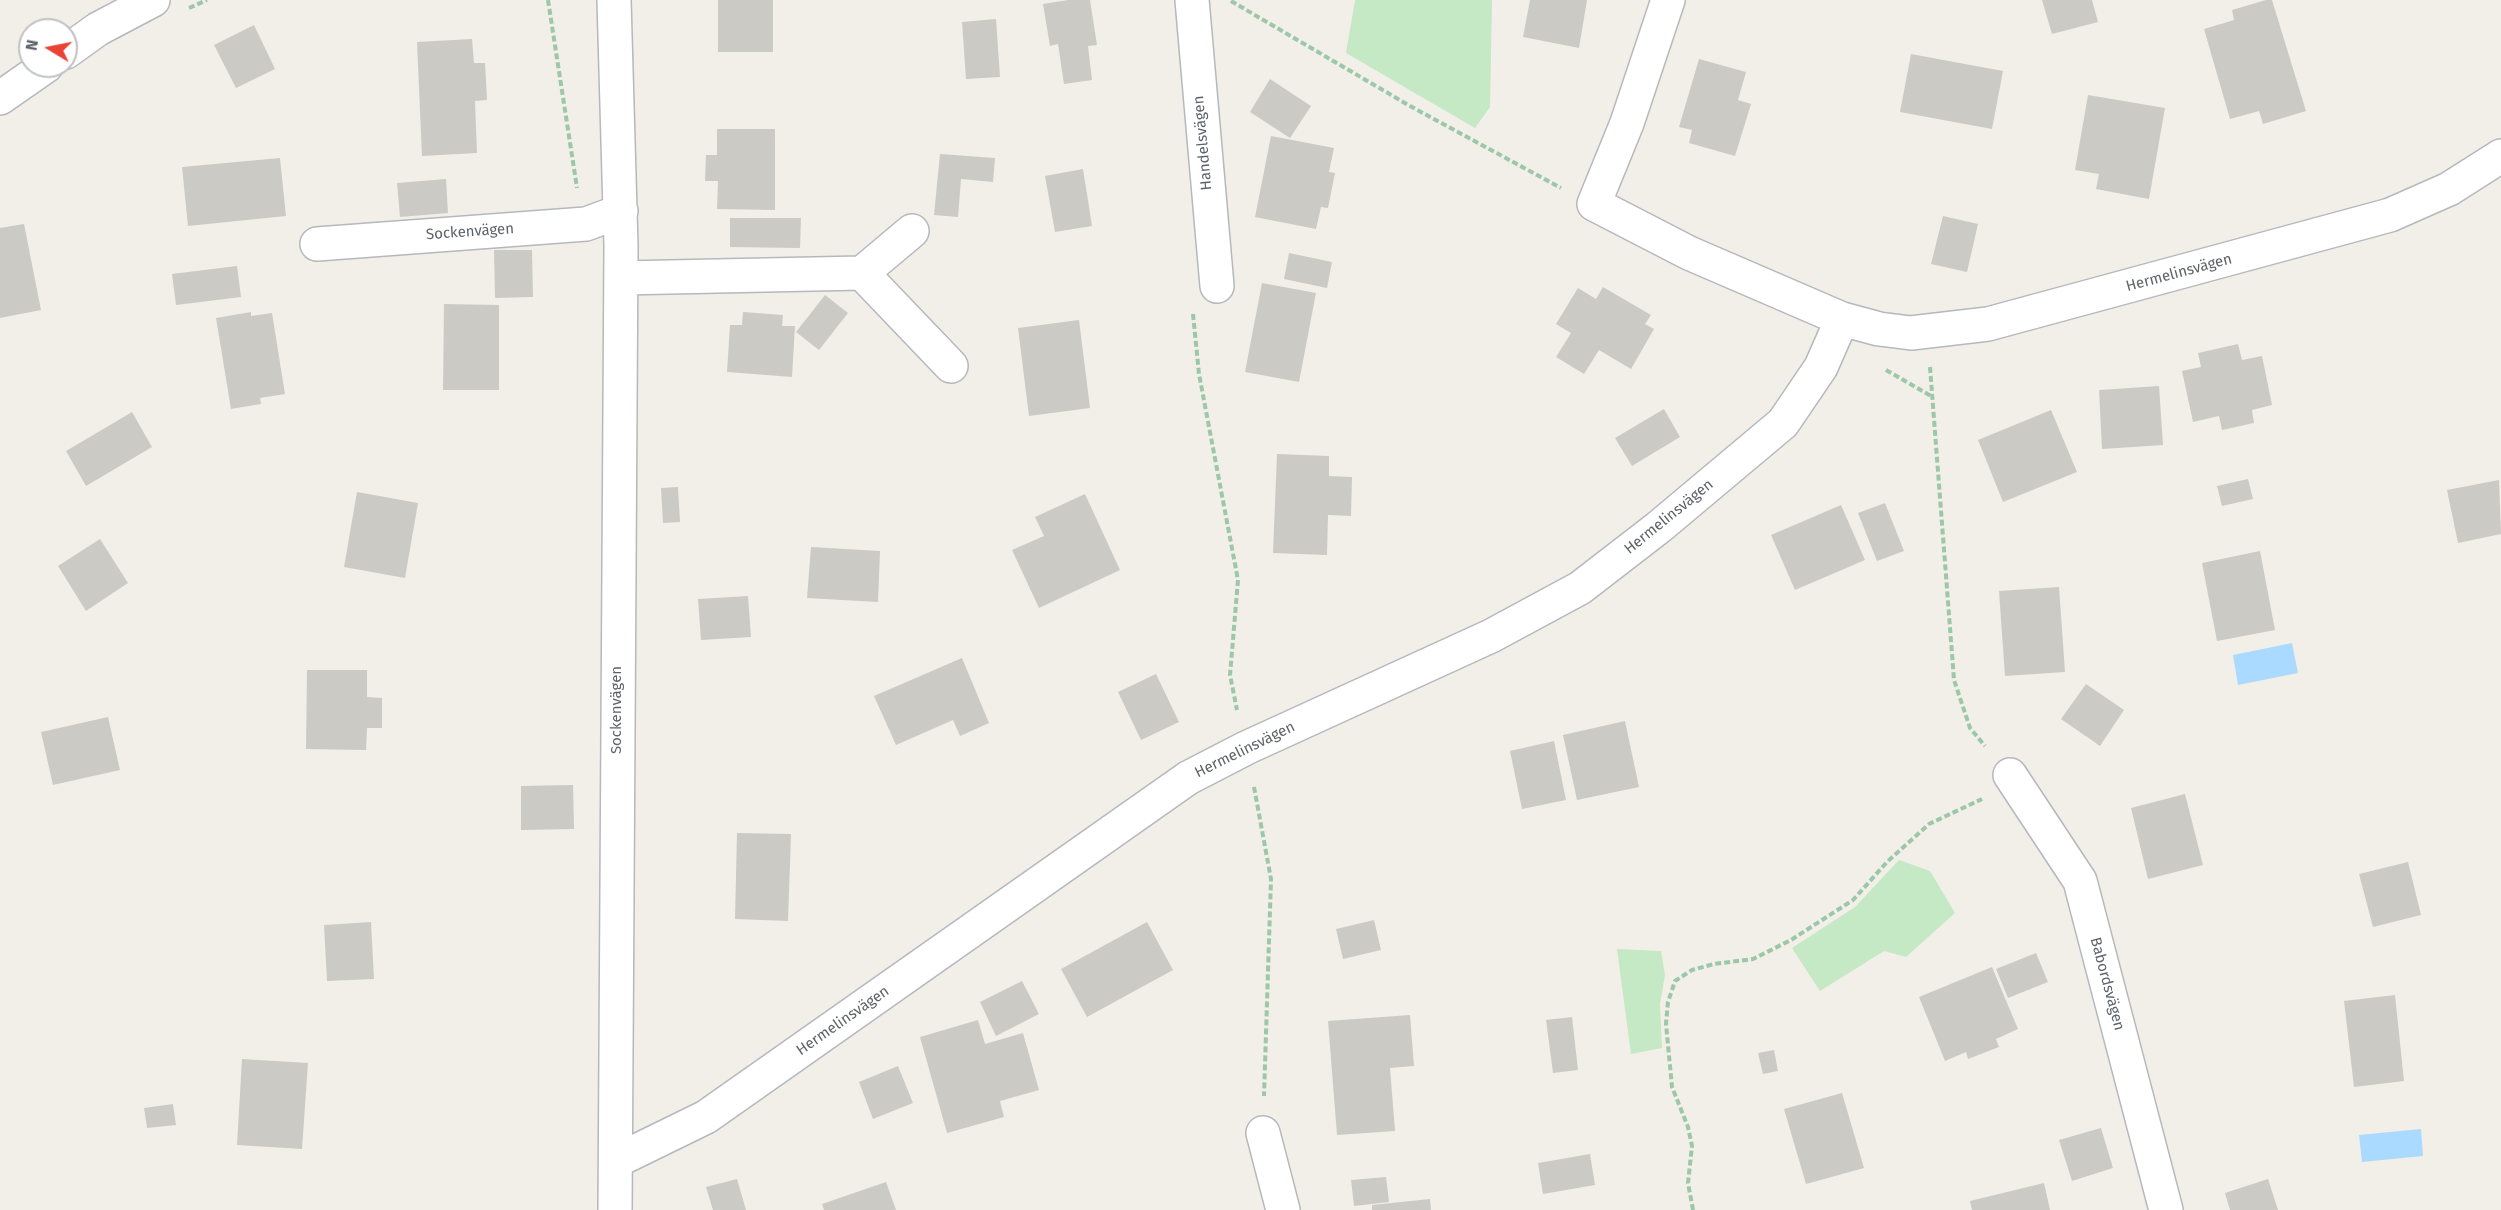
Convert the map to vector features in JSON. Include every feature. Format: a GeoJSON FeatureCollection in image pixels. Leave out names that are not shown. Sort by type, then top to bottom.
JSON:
{"type":"FeatureCollection","features":[{"type":"Feature","properties":{"kind":"street"},"geometry":{"type":"LineString","coordinates":[[78,43],[98,29],[153,0]]}},
{"type":"Feature","properties":{"kind":"street","name":"Sockenvägen"},"geometry":{"type":"LineString","coordinates":[[614,0],[621,211],[615,1210]]}},
{"type":"Feature","properties":{"kind":"street","name":"Handelsvägen"},"geometry":{"type":"LineString","coordinates":[[1192,0],[1204,295]]}},
{"type":"Feature","properties":{"kind":"street","name":"Hermelinsvägen"},"geometry":{"type":"LineString","coordinates":[[1668,0],[1627,123],[1594,204],[1689,253],[1842,319],[1879,329],[1911,333],[1988,324],[2390,215],[2449,189],[2501,156]]}},
{"type":"Feature","properties":{"kind":"street"},"geometry":{"type":"LineString","coordinates":[[3,88],[23,78]]}},
{"type":"Feature","properties":{"kind":"street","name":"Sockenvägen"},"geometry":{"type":"LineString","coordinates":[[317,244],[586,224],[621,211]]}},
{"type":"Feature","properties":{"kind":"street"},"geometry":{"type":"LineString","coordinates":[[621,278],[862,273],[912,231]]}},
{"type":"Feature","properties":{"kind":"street"},"geometry":{"type":"LineString","coordinates":[[862,273],[951,366]]}},
{"type":"Feature","properties":{"kind":"street","name":"Hermelinsvägen"},"geometry":{"type":"LineString","coordinates":[[616,1161],[706,1117],[1188,778],[1246,748],[1491,636],[1580,588],[1659,527],[1783,423],[1821,367],[1842,319]]}},
{"type":"Feature","properties":{"kind":"street","name":"Babordsvägen"},"geometry":{"type":"LineString","coordinates":[[2010,775],[2080,881],[2166,1210]]}},
{"type":"Feature","properties":{"kind":"street"},"geometry":{"type":"LineString","coordinates":[[1263,1133],[1283,1210]]}},
{"type":"Feature","properties":{"kind":"path"},"geometry":{"type":"LineString","coordinates":[[1204,295],[1199,374],[1238,580],[1230,675],[1272,879],[1263,1133]]}},
{"type":"Feature","properties":{"kind":"path"},"geometry":{"type":"LineString","coordinates":[[1693,1210],[1688,1183],[1692,1146],[1688,1127],[1672,1087],[1666,1024],[1668,1002],[1675,981],[1692,970],[1753,959],[1791,940],[1853,900],[1887,862],[1929,824],[1998,792],[2010,775],[1970,728],[1954,680],[1927,331]]}},
{"type":"Feature","properties":{"kind":"green space"},"geometry":{"type":"Polygon","coordinates":[[[1355,0],[1492,0],[1490,107],[1475,128],[1346,53],[1355,0]]]}},
{"type":"Feature","properties":{"kind":"green space"},"geometry":{"type":"Polygon","coordinates":[[[1899,860],[1930,871],[1955,913],[1906,957],[1884,951],[1820,991],[1792,948],[1855,907],[1899,860]]]}},
{"type":"Feature","properties":{"kind":"green space"},"geometry":{"type":"Polygon","coordinates":[[[1617,949],[1661,951],[1665,975],[1660,1004],[1662,1048],[1631,1054],[1617,949]]]}},
{"type":"Feature","properties":{"kind":"water"},"geometry":{"type":"Polygon","coordinates":[[[2292,643],[2298,673],[2238,685],[2233,655],[2292,643]]]}},
{"type":"Feature","properties":{"kind":"water"},"geometry":{"type":"Polygon","coordinates":[[[2421,1129],[2423,1156],[2362,1162],[2359,1135],[2421,1129]]]}},
{"type":"Feature","properties":{"kind":"building"},"geometry":{"type":"Polygon","coordinates":[[[718,0],[773,0],[773,52],[718,52],[718,0]]]}},
{"type":"Feature","properties":{"kind":"building"},"geometry":{"type":"Polygon","coordinates":[[[1068,0],[1090,0],[1097,45],[1088,46],[1092,80],[1064,84],[1058,44],[1050,46],[1043,4],[1068,0]]]}},
{"type":"Feature","properties":{"kind":"building"},"geometry":{"type":"Polygon","coordinates":[[[1530,0],[1587,0],[1579,48],[1523,37],[1530,0]]]}},
{"type":"Feature","properties":{"kind":"building"},"geometry":{"type":"Polygon","coordinates":[[[2042,0],[2092,0],[2098,22],[2052,34],[2042,0]]]}},
{"type":"Feature","properties":{"kind":"building"},"geometry":{"type":"Polygon","coordinates":[[[2272,0],[2306,111],[2263,124],[2259,111],[2230,119],[2204,29],[2234,20],[2232,10],[2272,0]]]}},
{"type":"Feature","properties":{"kind":"building"},"geometry":{"type":"Polygon","coordinates":[[[996,19],[1000,77],[966,79],[962,22],[996,19]]]}},
{"type":"Feature","properties":{"kind":"building"},"geometry":{"type":"Polygon","coordinates":[[[254,25],[275,69],[236,88],[214,45],[254,25]]]}},
{"type":"Feature","properties":{"kind":"building"},"geometry":{"type":"Polygon","coordinates":[[[472,39],[474,63],[485,63],[487,100],[475,101],[477,153],[422,156],[417,42],[472,39]]]}},
{"type":"Feature","properties":{"kind":"building"},"geometry":{"type":"Polygon","coordinates":[[[1911,54],[2003,71],[1992,129],[1900,112],[1911,54]]]}},
{"type":"Feature","properties":{"kind":"building"},"geometry":{"type":"Polygon","coordinates":[[[1699,59],[1746,72],[1738,100],[1751,104],[1735,156],[1689,143],[1692,130],[1679,127],[1699,59]]]}},
{"type":"Feature","properties":{"kind":"building"},"geometry":{"type":"Polygon","coordinates":[[[1270,79],[1311,106],[1290,138],[1250,112],[1270,79]]]}},
{"type":"Feature","properties":{"kind":"building"},"geometry":{"type":"Polygon","coordinates":[[[2088,95],[2165,108],[2149,199],[2096,189],[2099,174],[2075,170],[2088,95]]]}},
{"type":"Feature","properties":{"kind":"building"},"geometry":{"type":"Polygon","coordinates":[[[717,129],[775,129],[775,210],[717,209],[718,181],[705,181],[706,155],[717,155],[717,129]]]}},
{"type":"Feature","properties":{"kind":"building"},"geometry":{"type":"Polygon","coordinates":[[[1271,136],[1334,148],[1329,172],[1335,173],[1328,208],[1321,207],[1316,229],[1255,217],[1271,136]]]}},
{"type":"Feature","properties":{"kind":"building"},"geometry":{"type":"Polygon","coordinates":[[[940,154],[995,158],[993,182],[961,179],[958,217],[934,215],[940,154]]]}},
{"type":"Feature","properties":{"kind":"building"},"geometry":{"type":"Polygon","coordinates":[[[280,158],[286,216],[188,226],[182,167],[280,158]]]}},
{"type":"Feature","properties":{"kind":"building"},"geometry":{"type":"Polygon","coordinates":[[[1083,169],[1092,226],[1055,232],[1045,176],[1083,169]]]}},
{"type":"Feature","properties":{"kind":"building"},"geometry":{"type":"Polygon","coordinates":[[[446,179],[448,213],[400,217],[397,183],[446,179]]]}},
{"type":"Feature","properties":{"kind":"building"},"geometry":{"type":"Polygon","coordinates":[[[1943,216],[1978,224],[1967,272],[1931,264],[1943,216]]]}},
{"type":"Feature","properties":{"kind":"building"},"geometry":{"type":"Polygon","coordinates":[[[730,218],[801,218],[800,248],[730,247],[730,218]]]}},
{"type":"Feature","properties":{"kind":"building"},"geometry":{"type":"Polygon","coordinates":[[[24,224],[41,310],[0,318],[0,228],[24,224]]]}},
{"type":"Feature","properties":{"kind":"building"},"geometry":{"type":"Polygon","coordinates":[[[494,250],[532,250],[533,297],[495,298],[494,250]]]}},
{"type":"Feature","properties":{"kind":"building"},"geometry":{"type":"Polygon","coordinates":[[[1289,253],[1332,262],[1327,288],[1284,279],[1289,253]]]}},
{"type":"Feature","properties":{"kind":"building"},"geometry":{"type":"Polygon","coordinates":[[[237,266],[241,297],[176,305],[172,274],[237,266]]]}},
{"type":"Feature","properties":{"kind":"building"},"geometry":{"type":"Polygon","coordinates":[[[1262,283],[1316,293],[1299,382],[1245,372],[1262,283]]]}},
{"type":"Feature","properties":{"kind":"building"},"geometry":{"type":"Polygon","coordinates":[[[1603,287],[1651,315],[1645,324],[1654,329],[1631,369],[1599,350],[1584,374],[1556,357],[1571,333],[1556,324],[1578,288],[1596,299],[1603,287]]]}},
{"type":"Feature","properties":{"kind":"building"},"geometry":{"type":"Polygon","coordinates":[[[825,295],[848,313],[819,350],[796,332],[825,295]]]}},
{"type":"Feature","properties":{"kind":"building"},"geometry":{"type":"Polygon","coordinates":[[[444,304],[499,305],[499,390],[443,390],[444,304]]]}},
{"type":"Feature","properties":{"kind":"building"},"geometry":{"type":"Polygon","coordinates":[[[251,312],[251,316],[272,313],[285,394],[260,398],[261,404],[231,409],[216,318],[251,312]]]}},
{"type":"Feature","properties":{"kind":"building"},"geometry":{"type":"Polygon","coordinates":[[[743,312],[783,315],[782,326],[795,326],[792,377],[727,372],[730,325],[742,325],[743,312]]]}},
{"type":"Feature","properties":{"kind":"building"},"geometry":{"type":"Polygon","coordinates":[[[1079,320],[1090,408],[1029,416],[1018,328],[1079,320]]]}},
{"type":"Feature","properties":{"kind":"building"},"geometry":{"type":"Polygon","coordinates":[[[2238,344],[2242,360],[2262,356],[2272,405],[2252,410],[2254,423],[2222,430],[2219,416],[2193,422],[2182,371],[2201,367],[2198,353],[2238,344]]]}},
{"type":"Feature","properties":{"kind":"building"},"geometry":{"type":"Polygon","coordinates":[[[2159,386],[2163,445],[2102,449],[2099,390],[2159,386]]]}},
{"type":"Feature","properties":{"kind":"building"},"geometry":{"type":"Polygon","coordinates":[[[1664,409],[1680,437],[1632,466],[1615,438],[1664,409]]]}},
{"type":"Feature","properties":{"kind":"building"},"geometry":{"type":"Polygon","coordinates":[[[2051,410],[2077,472],[2003,502],[1978,440],[2051,410]]]}},
{"type":"Feature","properties":{"kind":"building"},"geometry":{"type":"Polygon","coordinates":[[[132,412],[152,447],[86,486],[66,451],[132,412]]]}},
{"type":"Feature","properties":{"kind":"building"},"geometry":{"type":"Polygon","coordinates":[[[1277,454],[1329,456],[1329,476],[1352,477],[1351,516],[1328,515],[1327,555],[1273,553],[1277,454]]]}},
{"type":"Feature","properties":{"kind":"building"},"geometry":{"type":"Polygon","coordinates":[[[2248,479],[2253,499],[2222,506],[2217,486],[2248,479]]]}},
{"type":"Feature","properties":{"kind":"building"},"geometry":{"type":"Polygon","coordinates":[[[2499,480],[2501,534],[2458,543],[2447,490],[2499,480]]]}},
{"type":"Feature","properties":{"kind":"building"},"geometry":{"type":"Polygon","coordinates":[[[678,487],[680,522],[663,523],[661,488],[678,487]]]}},
{"type":"Feature","properties":{"kind":"building"},"geometry":{"type":"Polygon","coordinates":[[[357,492],[418,503],[405,578],[344,567],[357,492]]]}},
{"type":"Feature","properties":{"kind":"building"},"geometry":{"type":"Polygon","coordinates":[[[1085,494],[1120,570],[1039,608],[1012,550],[1044,536],[1035,517],[1085,494]]]}},
{"type":"Feature","properties":{"kind":"building"},"geometry":{"type":"Polygon","coordinates":[[[1885,503],[1904,551],[1877,561],[1858,513],[1885,503]]]}},
{"type":"Feature","properties":{"kind":"building"},"geometry":{"type":"Polygon","coordinates":[[[1841,505],[1865,560],[1795,590],[1771,535],[1841,505]]]}},
{"type":"Feature","properties":{"kind":"building"},"geometry":{"type":"Polygon","coordinates":[[[100,539],[128,583],[86,611],[58,566],[100,539]]]}},
{"type":"Feature","properties":{"kind":"building"},"geometry":{"type":"Polygon","coordinates":[[[811,547],[880,551],[878,602],[807,598],[811,547]]]}},
{"type":"Feature","properties":{"kind":"building"},"geometry":{"type":"Polygon","coordinates":[[[2260,551],[2275,630],[2217,641],[2202,563],[2260,551]]]}},
{"type":"Feature","properties":{"kind":"building"},"geometry":{"type":"Polygon","coordinates":[[[2059,587],[2065,672],[2005,676],[1999,591],[2059,587]]]}},
{"type":"Feature","properties":{"kind":"building"},"geometry":{"type":"Polygon","coordinates":[[[748,596],[751,637],[701,640],[698,599],[748,596]]]}},
{"type":"Feature","properties":{"kind":"building"},"geometry":{"type":"Polygon","coordinates":[[[962,658],[989,723],[960,736],[953,720],[896,745],[874,696],[962,658]]]}},
{"type":"Feature","properties":{"kind":"building"},"geometry":{"type":"Polygon","coordinates":[[[307,670],[367,670],[367,697],[382,698],[382,728],[367,728],[366,750],[306,749],[307,670]]]}},
{"type":"Feature","properties":{"kind":"building"},"geometry":{"type":"Polygon","coordinates":[[[1156,674],[1179,722],[1141,740],[1118,692],[1156,674]]]}},
{"type":"Feature","properties":{"kind":"building"},"geometry":{"type":"Polygon","coordinates":[[[2086,684],[2124,710],[2100,746],[2061,719],[2086,684]]]}},
{"type":"Feature","properties":{"kind":"building"},"geometry":{"type":"Polygon","coordinates":[[[108,717],[120,770],[53,785],[41,732],[108,717]]]}},
{"type":"Feature","properties":{"kind":"building"},"geometry":{"type":"Polygon","coordinates":[[[1625,721],[1639,787],[1577,800],[1563,735],[1625,721]]]}},
{"type":"Feature","properties":{"kind":"building"},"geometry":{"type":"Polygon","coordinates":[[[1554,741],[1566,800],[1522,809],[1510,751],[1554,741]]]}},
{"type":"Feature","properties":{"kind":"building"},"geometry":{"type":"Polygon","coordinates":[[[573,785],[574,829],[521,830],[521,786],[573,785]]]}},
{"type":"Feature","properties":{"kind":"building"},"geometry":{"type":"Polygon","coordinates":[[[2185,794],[2203,865],[2148,879],[2131,808],[2185,794]]]}},
{"type":"Feature","properties":{"kind":"building"},"geometry":{"type":"Polygon","coordinates":[[[737,833],[791,834],[788,921],[735,919],[737,833]]]}},
{"type":"Feature","properties":{"kind":"building"},"geometry":{"type":"Polygon","coordinates":[[[2408,862],[2421,915],[2373,927],[2359,874],[2408,862]]]}},
{"type":"Feature","properties":{"kind":"building"},"geometry":{"type":"Polygon","coordinates":[[[1374,920],[1381,950],[1343,959],[1336,929],[1374,920]]]}},
{"type":"Feature","properties":{"kind":"building"},"geometry":{"type":"Polygon","coordinates":[[[371,922],[374,979],[327,981],[324,925],[371,922]]]}},
{"type":"Feature","properties":{"kind":"building"},"geometry":{"type":"Polygon","coordinates":[[[1147,922],[1173,970],[1087,1017],[1061,969],[1147,922]]]}},
{"type":"Feature","properties":{"kind":"building"},"geometry":{"type":"Polygon","coordinates":[[[2036,953],[2048,982],[2008,998],[1996,969],[2036,953]]]}},
{"type":"Feature","properties":{"kind":"building"},"geometry":{"type":"Polygon","coordinates":[[[1992,967],[2018,1029],[1996,1039],[1999,1047],[1968,1059],[1966,1052],[1945,1061],[1919,997],[1992,967]]]}},
{"type":"Feature","properties":{"kind":"building"},"geometry":{"type":"Polygon","coordinates":[[[1022,981],[1039,1014],[996,1036],[980,1002],[1022,981]]]}},
{"type":"Feature","properties":{"kind":"building"},"geometry":{"type":"Polygon","coordinates":[[[2395,995],[2404,1081],[2354,1087],[2344,1001],[2395,995]]]}},
{"type":"Feature","properties":{"kind":"building"},"geometry":{"type":"Polygon","coordinates":[[[1410,1015],[1414,1066],[1390,1068],[1395,1131],[1337,1135],[1328,1021],[1410,1015]]]}},
{"type":"Feature","properties":{"kind":"building"},"geometry":{"type":"Polygon","coordinates":[[[1572,1017],[1578,1070],[1553,1073],[1546,1020],[1572,1017]]]}},
{"type":"Feature","properties":{"kind":"building"},"geometry":{"type":"Polygon","coordinates":[[[978,1020],[985,1044],[1023,1033],[1039,1090],[1000,1101],[1004,1117],[947,1133],[920,1037],[978,1020]]]}},
{"type":"Feature","properties":{"kind":"building"},"geometry":{"type":"Polygon","coordinates":[[[1774,1050],[1778,1071],[1763,1074],[1758,1053],[1774,1050]]]}},
{"type":"Feature","properties":{"kind":"building"},"geometry":{"type":"Polygon","coordinates":[[[242,1059],[308,1063],[302,1149],[237,1145],[242,1059]]]}},
{"type":"Feature","properties":{"kind":"building"},"geometry":{"type":"Polygon","coordinates":[[[898,1066],[913,1103],[873,1119],[859,1082],[898,1066]]]}},
{"type":"Feature","properties":{"kind":"building"},"geometry":{"type":"Polygon","coordinates":[[[1842,1093],[1864,1168],[1806,1184],[1784,1109],[1842,1093]]]}},
{"type":"Feature","properties":{"kind":"building"},"geometry":{"type":"Polygon","coordinates":[[[173,1104],[176,1125],[147,1128],[144,1108],[173,1104]]]}},
{"type":"Feature","properties":{"kind":"building"},"geometry":{"type":"Polygon","coordinates":[[[2101,1128],[2113,1168],[2072,1181],[2059,1140],[2101,1128]]]}},
{"type":"Feature","properties":{"kind":"building"},"geometry":{"type":"Polygon","coordinates":[[[1590,1154],[1595,1185],[1543,1194],[1538,1163],[1590,1154]]]}},
{"type":"Feature","properties":{"kind":"building"},"geometry":{"type":"Polygon","coordinates":[[[1386,1177],[1389,1202],[1354,1206],[1351,1180],[1386,1177]]]}},
{"type":"Feature","properties":{"kind":"building"},"geometry":{"type":"Polygon","coordinates":[[[737,1179],[746,1210],[713,1210],[706,1187],[737,1179]]]}},
{"type":"Feature","properties":{"kind":"building"},"geometry":{"type":"Polygon","coordinates":[[[2268,1179],[2278,1210],[2230,1210],[2225,1193],[2268,1179]]]}},
{"type":"Feature","properties":{"kind":"building"},"geometry":{"type":"Polygon","coordinates":[[[886,1182],[896,1210],[824,1210],[822,1204],[886,1182]]]}},
{"type":"Feature","properties":{"kind":"building"},"geometry":{"type":"Polygon","coordinates":[[[2044,1183],[2050,1210],[1972,1210],[1970,1201],[2044,1183]]]}},
{"type":"Feature","properties":{"kind":"building"},"geometry":{"type":"Polygon","coordinates":[[[1430,1199],[1431,1210],[1372,1210],[1372,1205],[1430,1199]]]}}]}
